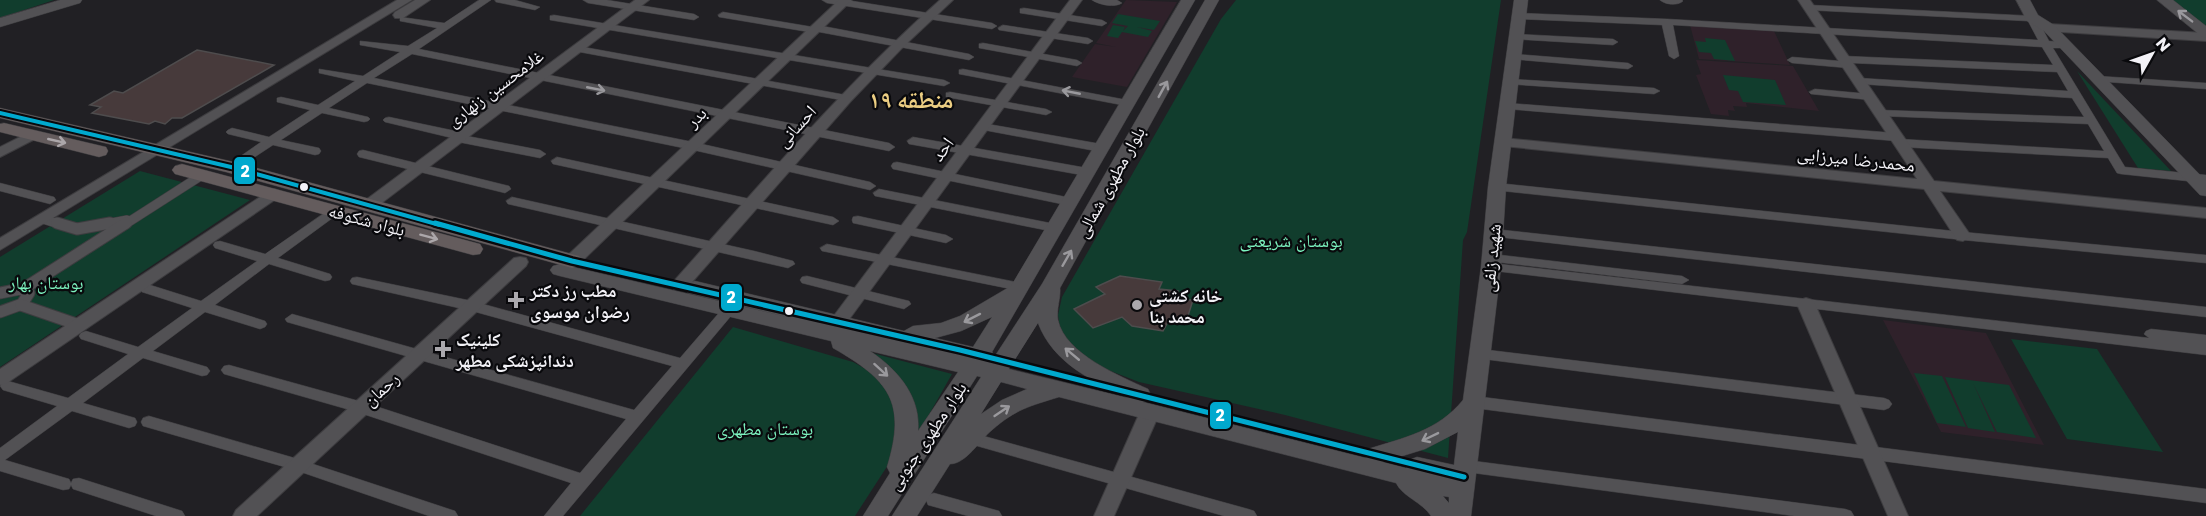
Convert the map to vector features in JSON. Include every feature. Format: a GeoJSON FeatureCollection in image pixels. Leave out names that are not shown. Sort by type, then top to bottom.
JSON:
{"type":"FeatureCollection","features":[{"type":"Feature","properties":{"kind":"main road"},"geometry":{"type":"LineString","coordinates":[[0,22],[64,0]]}},
{"type":"Feature","properties":{"kind":"main road"},"geometry":{"type":"LineString","coordinates":[[0,22],[75,0]]}},
{"type":"Feature","properties":{"kind":"main road","name":"بلوار مطهری شمالی"},"geometry":{"type":"LineString","coordinates":[[975,361],[1021,287],[1188,0]]}},
{"type":"Feature","properties":{"kind":"main road","name":"بلوار مطهری شمالی"},"geometry":{"type":"LineString","coordinates":[[999,367],[1052,285],[1212,0]]}},
{"type":"Feature","properties":{"kind":"main road"},"geometry":{"type":"LineString","coordinates":[[2023,0],[2032,18],[2047,36],[2063,45],[2200,178],[2206,190]]}},
{"type":"Feature","properties":{"kind":"main road"},"geometry":{"type":"LineString","coordinates":[[2164,0],[2206,35]]}},
{"type":"Feature","properties":{"kind":"main road","name":"شهید زلفی"},"geometry":{"type":"LineString","coordinates":[[1459,516],[1492,262],[1497,187],[1520,8]]}},
{"type":"Feature","properties":{"kind":"main road","name":"بلوار شکوفه"},"geometry":{"type":"LineString","coordinates":[[0,113],[157,157],[202,175],[520,262],[566,266]]}},
{"type":"Feature","properties":{"kind":"main road","name":"بلوار شکوفه"},"geometry":{"type":"LineString","coordinates":[[0,128],[157,157],[231,167],[369,205],[566,266]]}},
{"type":"Feature","properties":{"kind":"main road"},"geometry":{"type":"LineString","coordinates":[[566,266],[680,285],[839,321],[975,361]]}},
{"type":"Feature","properties":{"kind":"main road"},"geometry":{"type":"LineString","coordinates":[[566,266],[813,330],[975,361],[1377,462],[1464,478]]}},
{"type":"Feature","properties":{"kind":"main road"},"geometry":{"type":"LineString","coordinates":[[1052,285],[1048,322],[1053,336],[1095,372],[1145,403]]}},
{"type":"Feature","properties":{"kind":"main road"},"geometry":{"type":"LineString","coordinates":[[869,328],[904,333],[944,330],[981,314],[1021,287]]}},
{"type":"Feature","properties":{"kind":"main road"},"geometry":{"type":"LineString","coordinates":[[813,330],[867,358],[893,381],[902,394],[906,409],[907,431],[904,453],[889,493]]}},
{"type":"Feature","properties":{"kind":"main road","name":"بلوار مطهری جنوبی"},"geometry":{"type":"LineString","coordinates":[[875,516],[975,361]]}},
{"type":"Feature","properties":{"kind":"main road"},"geometry":{"type":"LineString","coordinates":[[999,367],[1090,396]]}},
{"type":"Feature","properties":{"kind":"main road","name":"بلوار مطهری جنوبی"},"geometry":{"type":"LineString","coordinates":[[918,504],[999,367]]}},
{"type":"Feature","properties":{"kind":"main road"},"geometry":{"type":"LineString","coordinates":[[918,504],[969,438],[996,414],[1029,395],[1052,391],[1145,403]]}},
{"type":"Feature","properties":{"kind":"main road"},"geometry":{"type":"LineString","coordinates":[[1377,462],[1443,431],[1458,420],[1474,402]]}},
{"type":"Feature","properties":{"kind":"main road"},"geometry":{"type":"LineString","coordinates":[[1377,462],[1422,491],[1434,501],[1444,516]]}},
{"type":"Feature","properties":{"kind":"street"},"geometry":{"type":"LineString","coordinates":[[157,157],[406,0]]}},
{"type":"Feature","properties":{"kind":"street"},"geometry":{"type":"LineString","coordinates":[[0,245],[157,157],[424,0]]}},
{"type":"Feature","properties":{"kind":"street"},"geometry":{"type":"LineString","coordinates":[[231,167],[486,0]]}},
{"type":"Feature","properties":{"kind":"street"},"geometry":{"type":"LineString","coordinates":[[500,0],[535,7]]}},
{"type":"Feature","properties":{"kind":"street"},"geometry":{"type":"LineString","coordinates":[[588,0],[638,4],[694,17]]}},
{"type":"Feature","properties":{"kind":"street"},"geometry":{"type":"LineString","coordinates":[[827,0],[845,1],[1088,41]]}},
{"type":"Feature","properties":{"kind":"street","name":"احسانی"},"geometry":{"type":"LineString","coordinates":[[680,285],[846,98],[899,43],[947,0]]}},
{"type":"Feature","properties":{"kind":"street","name":"احد"},"geometry":{"type":"LineString","coordinates":[[839,321],[1076,0]]}},
{"type":"Feature","properties":{"kind":"street"},"geometry":{"type":"LineString","coordinates":[[1097,0],[1117,3]]}},
{"type":"Feature","properties":{"kind":"street"},"geometry":{"type":"LineString","coordinates":[[1665,0],[1678,1]]}},
{"type":"Feature","properties":{"kind":"street","name":"بدر"},"geometry":{"type":"LineString","coordinates":[[566,266],[845,1]]}},
{"type":"Feature","properties":{"kind":"street","name":"غلامحسین زنهاری"},"geometry":{"type":"LineString","coordinates":[[369,205],[638,4]]}},
{"type":"Feature","properties":{"kind":"street"},"geometry":{"type":"LineString","coordinates":[[1807,4],[2032,18]]}},
{"type":"Feature","properties":{"kind":"street"},"geometry":{"type":"LineString","coordinates":[[1807,4],[1963,236]]}},
{"type":"Feature","properties":{"kind":"street"},"geometry":{"type":"LineString","coordinates":[[1520,8],[1667,22],[1825,30],[2047,36],[2206,35]]}},
{"type":"Feature","properties":{"kind":"street"},"geometry":{"type":"LineString","coordinates":[[1024,11],[1102,23]]}},
{"type":"Feature","properties":{"kind":"street"},"geometry":{"type":"LineString","coordinates":[[723,15],[899,43],[969,57]]}},
{"type":"Feature","properties":{"kind":"street"},"geometry":{"type":"LineString","coordinates":[[554,18],[873,70],[944,84]]}},
{"type":"Feature","properties":{"kind":"street"},"geometry":{"type":"LineString","coordinates":[[404,19],[446,26]]}},
{"type":"Feature","properties":{"kind":"street"},"geometry":{"type":"LineString","coordinates":[[1667,22],[1674,56]]}},
{"type":"Feature","properties":{"kind":"street"},"geometry":{"type":"LineString","coordinates":[[2047,36],[2060,69],[2121,170],[2200,178]]}},
{"type":"Feature","properties":{"kind":"street"},"geometry":{"type":"LineString","coordinates":[[1516,37],[1614,42]]}},
{"type":"Feature","properties":{"kind":"street"},"geometry":{"type":"LineString","coordinates":[[364,43],[410,50],[888,147]]}},
{"type":"Feature","properties":{"kind":"street"},"geometry":{"type":"LineString","coordinates":[[983,46],[1077,63]]}},
{"type":"Feature","properties":{"kind":"street"},"geometry":{"type":"LineString","coordinates":[[578,49],[846,98]]}},
{"type":"Feature","properties":{"kind":"street"},"geometry":{"type":"LineString","coordinates":[[1514,57],[1628,66]]}},
{"type":"Feature","properties":{"kind":"street"},"geometry":{"type":"LineString","coordinates":[[1792,60],[2060,69]]}},
{"type":"Feature","properties":{"kind":"street"},"geometry":{"type":"LineString","coordinates":[[323,71],[693,146],[786,166],[875,190],[1055,228]]}},
{"type":"Feature","properties":{"kind":"street"},"geometry":{"type":"LineString","coordinates":[[963,72],[1127,103]]}},
{"type":"Feature","properties":{"kind":"street"},"geometry":{"type":"LineString","coordinates":[[2097,79],[2206,86]]}},
{"type":"Feature","properties":{"kind":"street"},"geometry":{"type":"LineString","coordinates":[[1859,81],[2076,95]]}},
{"type":"Feature","properties":{"kind":"street"},"geometry":{"type":"LineString","coordinates":[[1510,82],[1654,91]]}},
{"type":"Feature","properties":{"kind":"street"},"geometry":{"type":"LineString","coordinates":[[1815,92],[1869,97]]}},
{"type":"Feature","properties":{"kind":"street"},"geometry":{"type":"LineString","coordinates":[[950,95],[1046,112]]}},
{"type":"Feature","properties":{"kind":"street"},"geometry":{"type":"LineString","coordinates":[[282,100],[364,119]]}},
{"type":"Feature","properties":{"kind":"street"},"geometry":{"type":"LineString","coordinates":[[1507,106],[1898,140],[2112,155]]}},
{"type":"Feature","properties":{"kind":"street"},"geometry":{"type":"LineString","coordinates":[[1880,113],[2092,121]]}},
{"type":"Feature","properties":{"kind":"street"},"geometry":{"type":"LineString","coordinates":[[388,120],[540,154]]}},
{"type":"Feature","properties":{"kind":"street"},"geometry":{"type":"LineString","coordinates":[[982,127],[1101,148]]}},
{"type":"Feature","properties":{"kind":"street"},"geometry":{"type":"LineString","coordinates":[[232,132],[315,151]]}},
{"type":"Feature","properties":{"kind":"street"},"geometry":{"type":"LineString","coordinates":[[0,153],[32,135]]}},
{"type":"Feature","properties":{"kind":"street"},"geometry":{"type":"LineString","coordinates":[[913,141],[1087,172]]}},
{"type":"Feature","properties":{"kind":"street","name":"محمدرضا میرزایی"},"geometry":{"type":"LineString","coordinates":[[1503,142],[2206,213]]}},
{"type":"Feature","properties":{"kind":"street"},"geometry":{"type":"LineString","coordinates":[[363,154],[505,189]]}},
{"type":"Feature","properties":{"kind":"street"},"geometry":{"type":"LineString","coordinates":[[557,160],[833,221]]}},
{"type":"Feature","properties":{"kind":"street"},"geometry":{"type":"LineString","coordinates":[[897,166],[1071,202]]}},
{"type":"Feature","properties":{"kind":"street"},"geometry":{"type":"LineString","coordinates":[[0,293],[23,289],[202,175]]}},
{"type":"Feature","properties":{"kind":"street"},"geometry":{"type":"LineString","coordinates":[[0,187],[50,200]]}},
{"type":"Feature","properties":{"kind":"street"},"geometry":{"type":"LineString","coordinates":[[1497,187],[2206,259]]}},
{"type":"Feature","properties":{"kind":"street"},"geometry":{"type":"LineString","coordinates":[[4,382],[83,331],[274,194]]}},
{"type":"Feature","properties":{"kind":"street"},"geometry":{"type":"LineString","coordinates":[[512,201],[610,225],[715,245],[788,264]]}},
{"type":"Feature","properties":{"kind":"street"},"geometry":{"type":"LineString","coordinates":[[0,456],[333,211]]}},
{"type":"Feature","properties":{"kind":"street"},"geometry":{"type":"LineString","coordinates":[[43,219],[77,229],[132,219]]}},
{"type":"Feature","properties":{"kind":"street"},"geometry":{"type":"LineString","coordinates":[[858,220],[946,239]]}},
{"type":"Feature","properties":{"kind":"street"},"geometry":{"type":"LineString","coordinates":[[1494,233],[2206,312]]}},
{"type":"Feature","properties":{"kind":"street"},"geometry":{"type":"LineString","coordinates":[[220,245],[325,277]]}},
{"type":"Feature","properties":{"kind":"street"},"geometry":{"type":"LineString","coordinates":[[827,248],[1021,287]]}},
{"type":"Feature","properties":{"kind":"street","name":"رحمان"},"geometry":{"type":"LineString","coordinates":[[243,516],[520,262]]}},
{"type":"Feature","properties":{"kind":"street"},"geometry":{"type":"LineString","coordinates":[[1492,262],[1806,304],[2206,350]]}},
{"type":"Feature","properties":{"kind":"street"},"geometry":{"type":"LineString","coordinates":[[1492,262],[2206,340]]}},
{"type":"Feature","properties":{"kind":"street"},"geometry":{"type":"LineString","coordinates":[[807,280],[904,304]]}},
{"type":"Feature","properties":{"kind":"street"},"geometry":{"type":"LineString","coordinates":[[357,281],[472,306],[683,364]]}},
{"type":"Feature","properties":{"kind":"street"},"geometry":{"type":"LineString","coordinates":[[0,312],[21,304],[29,297],[29,293],[23,289]]}},
{"type":"Feature","properties":{"kind":"street"},"geometry":{"type":"LineString","coordinates":[[147,289],[205,305],[260,324]]}},
{"type":"Feature","properties":{"kind":"street"},"geometry":{"type":"LineString","coordinates":[[21,304],[83,331],[202,371]]}},
{"type":"Feature","properties":{"kind":"street"},"geometry":{"type":"LineString","coordinates":[[1806,304],[1898,516]]}},
{"type":"Feature","properties":{"kind":"street"},"geometry":{"type":"LineString","coordinates":[[553,516],[729,310]]}},
{"type":"Feature","properties":{"kind":"street"},"geometry":{"type":"LineString","coordinates":[[292,319],[638,417]]}},
{"type":"Feature","properties":{"kind":"street"},"geometry":{"type":"LineString","coordinates":[[1480,354],[1884,404]]}},
{"type":"Feature","properties":{"kind":"street"},"geometry":{"type":"LineString","coordinates":[[229,370],[361,407],[583,481]]}},
{"type":"Feature","properties":{"kind":"street"},"geometry":{"type":"LineString","coordinates":[[4,382],[69,405],[129,422]]}},
{"type":"Feature","properties":{"kind":"street"},"geometry":{"type":"LineString","coordinates":[[1474,402],[2206,496]]}},
{"type":"Feature","properties":{"kind":"street"},"geometry":{"type":"LineString","coordinates":[[1104,516],[1120,480],[1145,403]]}},
{"type":"Feature","properties":{"kind":"street"},"geometry":{"type":"LineString","coordinates":[[149,422],[298,465],[449,516]]}},
{"type":"Feature","properties":{"kind":"street"},"geometry":{"type":"LineString","coordinates":[[969,438],[1248,516]]}},
{"type":"Feature","properties":{"kind":"street"},"geometry":{"type":"LineString","coordinates":[[0,465],[176,516]]}},
{"type":"Feature","properties":{"kind":"street"},"geometry":{"type":"LineString","coordinates":[[1464,478],[1845,516]]}},
{"type":"Feature","properties":{"kind":"street"},"geometry":{"type":"LineString","coordinates":[[918,504],[993,516]]}},
{"type":"Feature","properties":{"kind":"shaded area"},"geometry":{"type":"Polygon","coordinates":[[[1126,0],[1177,2],[1127,87],[1072,77],[1095,44],[1116,47],[1096,43],[1126,0]]]}},
{"type":"Feature","properties":{"kind":"shaded area"},"geometry":{"type":"Polygon","coordinates":[[[1690,25],[1774,31],[1790,65],[1699,59],[1690,25]]]}},
{"type":"Feature","properties":{"kind":"shaded area"},"geometry":{"type":"Polygon","coordinates":[[[1696,60],[1793,66],[1819,111],[1746,103],[1747,107],[1733,106],[1735,111],[1728,110],[1729,116],[1711,114],[1696,75],[1701,74],[1696,60]]]}},
{"type":"Feature","properties":{"kind":"shaded area"},"geometry":{"type":"Polygon","coordinates":[[[1883,320],[1986,333],[2044,445],[1941,432],[1883,320]]]}},
{"type":"Feature","properties":{"kind":"green space"},"geometry":{"type":"Polygon","coordinates":[[[0,0],[54,0],[0,18],[0,0]]]}},
{"type":"Feature","properties":{"kind":"green space","name":"بوستان شریعتی"},"geometry":{"type":"Polygon","coordinates":[[[1236,0],[1501,0],[1467,232],[1463,240],[1448,458],[1285,415],[1139,382],[1089,360],[1061,334],[1058,315],[1062,297],[1221,19],[1236,0]]]}},
{"type":"Feature","properties":{"kind":"green space"},"geometry":{"type":"Polygon","coordinates":[[[2170,0],[2206,0],[2206,28],[2170,0]]]}},
{"type":"Feature","properties":{"kind":"green space"},"geometry":{"type":"Polygon","coordinates":[[[1118,14],[1160,21],[1154,30],[1137,27],[1152,31],[1148,37],[1122,32],[1118,38],[1107,36],[1113,25],[1125,27],[1123,31],[1128,26],[1112,23],[1118,14]]]}},
{"type":"Feature","properties":{"kind":"green space"},"geometry":{"type":"Polygon","coordinates":[[[1705,38],[1725,40],[1735,61],[1714,59],[1711,53],[1699,52],[1695,41],[1706,42],[1705,38]]]}},
{"type":"Feature","properties":{"kind":"green space"},"geometry":{"type":"Polygon","coordinates":[[[2077,71],[2171,171],[2138,168],[2077,71]]]}},
{"type":"Feature","properties":{"kind":"green space"},"geometry":{"type":"Polygon","coordinates":[[[1723,75],[1775,80],[1786,105],[1743,102],[1738,91],[1729,90],[1723,75]]]}},
{"type":"Feature","properties":{"kind":"green space","name":"بوستان بهار"},"geometry":{"type":"Polygon","coordinates":[[[140,171],[250,200],[0,367],[0,257],[140,171]]]}},
{"type":"Feature","properties":{"kind":"green space","name":"بوستان مطهری"},"geometry":{"type":"Polygon","coordinates":[[[733,327],[853,362],[871,372],[894,399],[897,451],[855,516],[580,516],[733,327]]]}},
{"type":"Feature","properties":{"kind":"green space"},"geometry":{"type":"Polygon","coordinates":[[[2011,339],[2097,349],[2163,452],[2067,439],[2011,339]]]}},
{"type":"Feature","properties":{"kind":"green space"},"geometry":{"type":"Polygon","coordinates":[[[872,353],[952,374],[918,434],[914,406],[906,387],[893,371],[872,353]]]}},
{"type":"Feature","properties":{"kind":"green space"},"geometry":{"type":"Polygon","coordinates":[[[1914,373],[1942,376],[1966,427],[1937,423],[1914,373]]]}},
{"type":"Feature","properties":{"kind":"green space"},"geometry":{"type":"Polygon","coordinates":[[[1945,377],[2009,385],[2036,438],[1997,432],[1973,383],[1995,432],[1968,428],[1945,377]]]}},
{"type":"Feature","properties":{"kind":"building"},"geometry":{"type":"Polygon","coordinates":[[[197,50],[274,65],[182,118],[172,118],[165,124],[155,121],[149,124],[92,113],[101,107],[90,105],[114,91],[123,93],[197,50]]]}},
{"type":"Feature","properties":{"kind":"building","name":"خانه کشتی محمد بنا"},"geometry":{"type":"Polygon","coordinates":[[[1120,276],[1162,282],[1159,289],[1178,291],[1177,300],[1193,300],[1186,322],[1170,318],[1163,331],[1132,326],[1122,317],[1093,328],[1074,309],[1105,294],[1096,287],[1120,276]]]}},
{"type":"Feature","properties":{"kind":"transit line","name":"2"},"geometry":{"type":"LineString","coordinates":[[0,113],[231,167],[572,261],[960,350],[1464,477]]}},
{"type":"Feature","properties":{"kind":"place","name":"مطب رز دکتر رضوان موسوی"},"geometry":{"type":"Point","coordinates":[516,300]}},
{"type":"Feature","properties":{"kind":"place","name":"خانه کشتی محمد بنا"},"geometry":{"type":"Point","coordinates":[1137,305]}},
{"type":"Feature","properties":{"kind":"place","name":"کلینیک دندانپزشکی مطهر"},"geometry":{"type":"Point","coordinates":[443,349]}},
{"type":"Feature","properties":{"kind":"district","name":"منطقه ۱۹"},"geometry":{"type":"Point","coordinates":[911,99]}}]}
